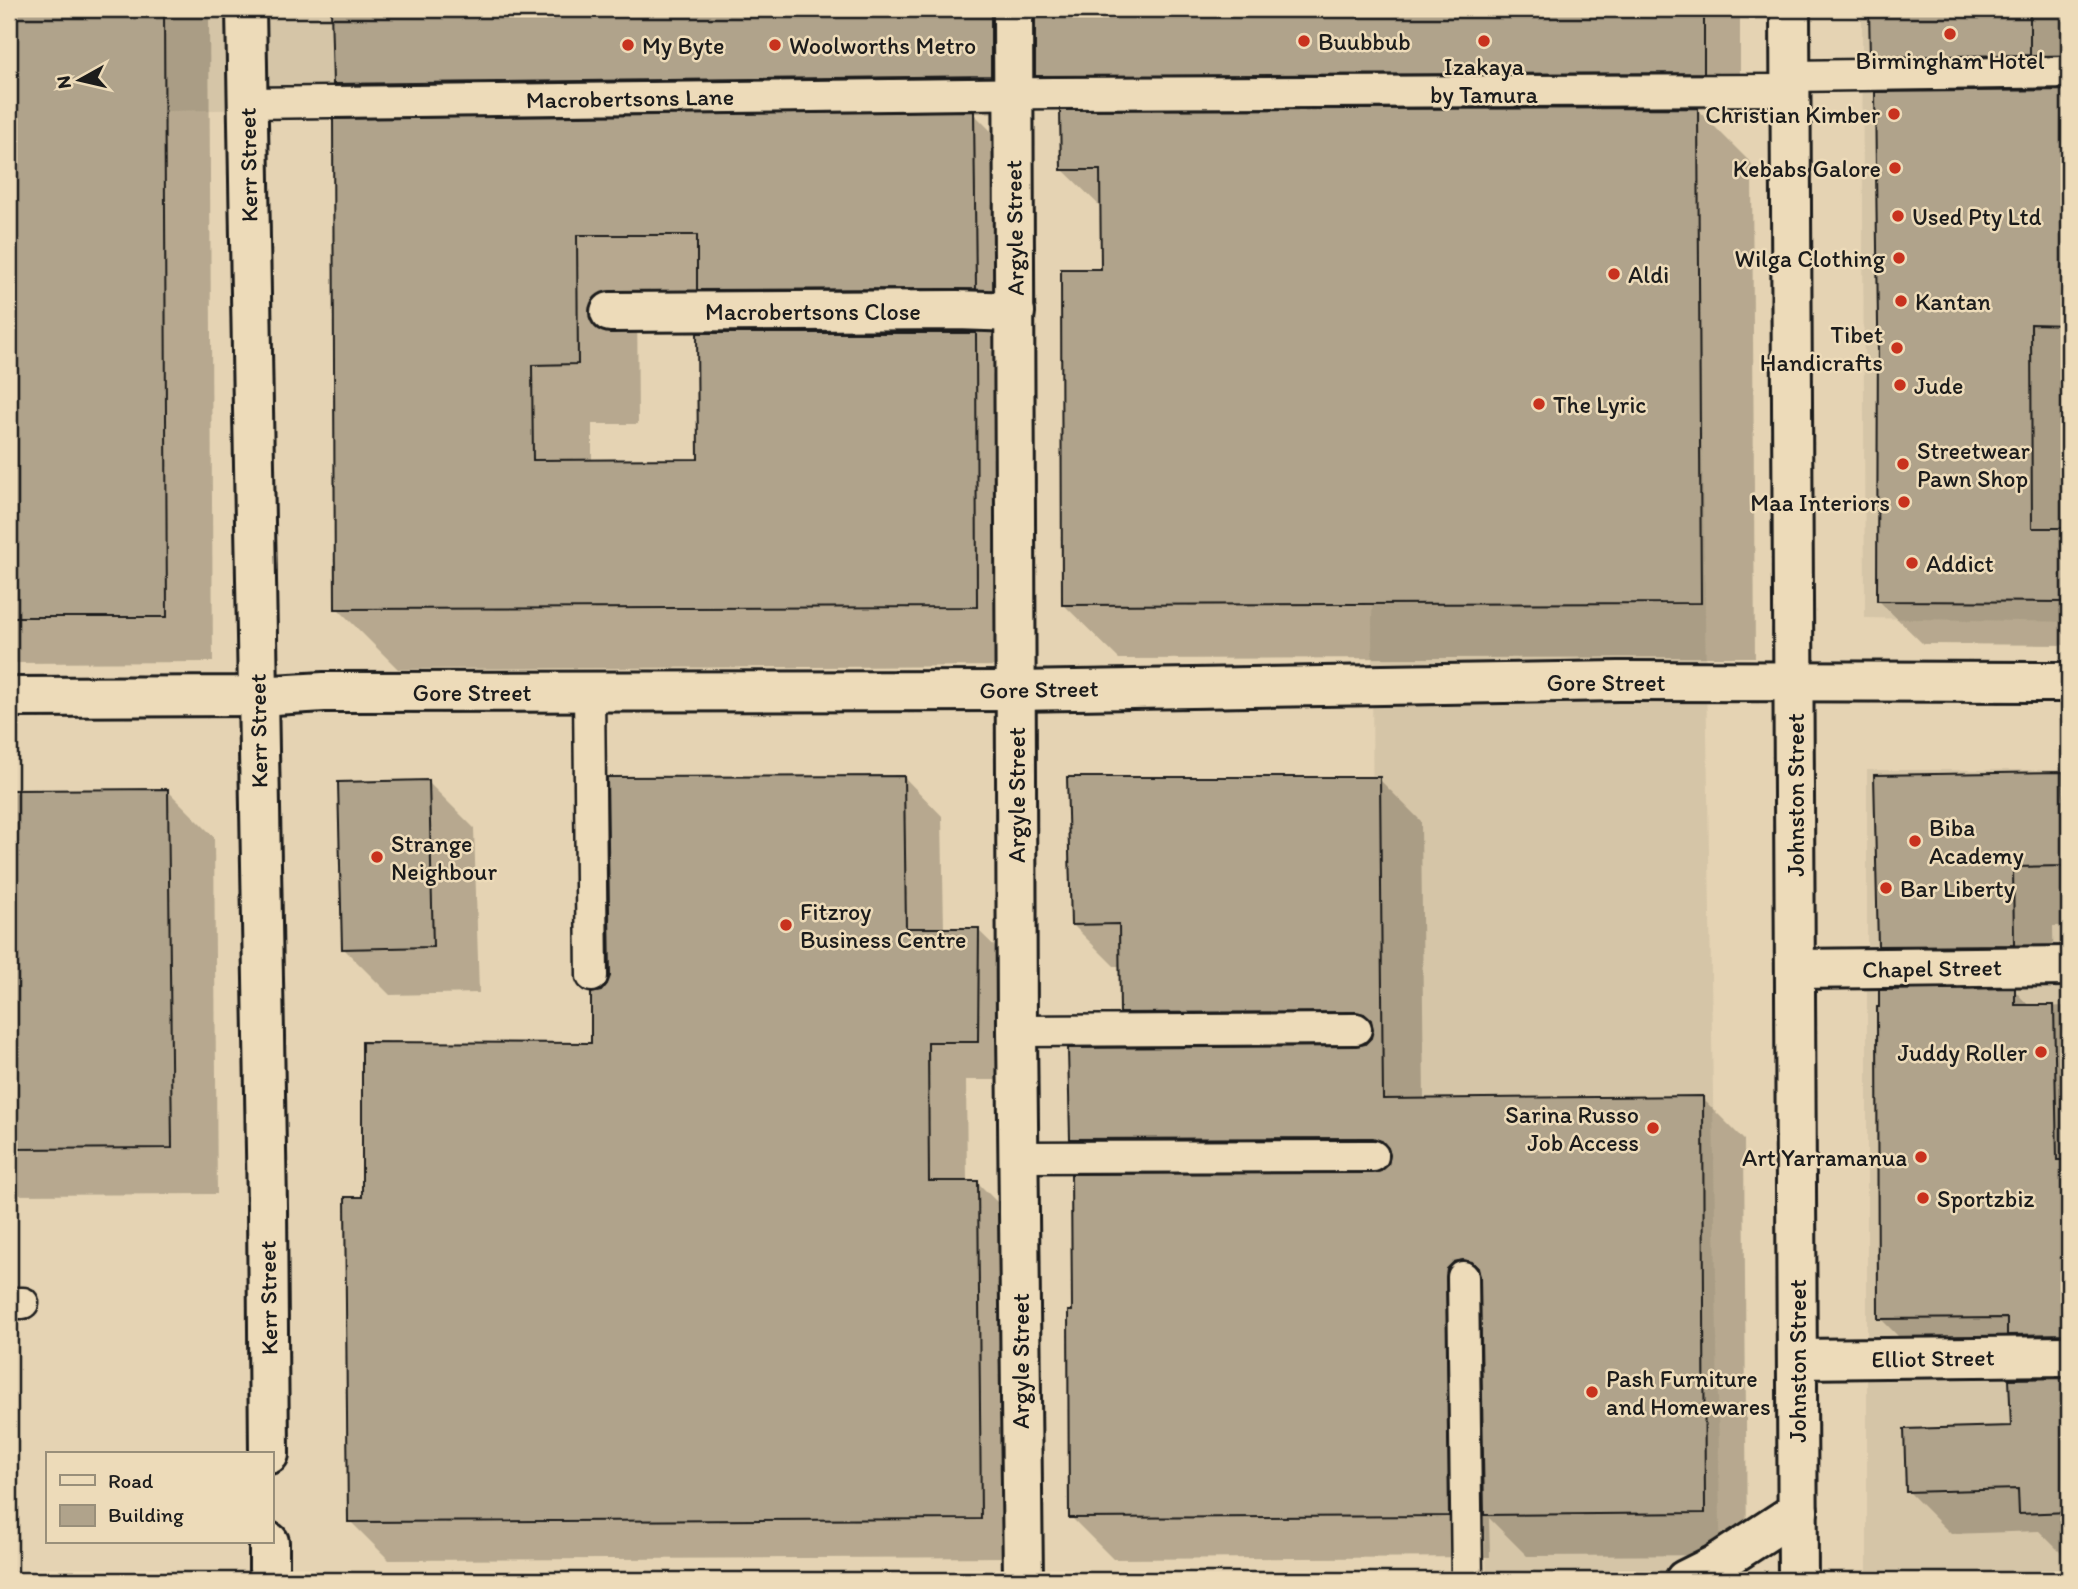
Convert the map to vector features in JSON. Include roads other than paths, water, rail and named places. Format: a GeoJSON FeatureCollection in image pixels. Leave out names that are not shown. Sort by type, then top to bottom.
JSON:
{"type":"FeatureCollection","features":[{"type":"Feature","properties":{"kind":"street","name":"Kerr Street"},"geometry":{"type":"LineString","coordinates":[[246,9],[269,1452]]}},
{"type":"Feature","properties":{"kind":"street","name":"Argyle Street"},"geometry":{"type":"LineString","coordinates":[[1013,9],[1017,1031],[1023,1580]]}},
{"type":"Feature","properties":{"kind":"street","name":"Johnston Street"},"geometry":{"type":"LineString","coordinates":[[1790,9],[1798,1580]]}},
{"type":"Feature","properties":{"kind":"street","name":"Macrobertsons Close"},"geometry":{"type":"LineString","coordinates":[[610,312],[1015,312]]}},
{"type":"Feature","properties":{"kind":"street","name":"Gore Street"},"geometry":{"type":"LineString","coordinates":[[9,696],[257,696],[324,692],[1016,691],[1619,681],[2069,682]]}},
{"type":"Feature","properties":{"kind":"street","name":"Chapel Street"},"geometry":{"type":"LineString","coordinates":[[1796,970],[2069,966]]}},
{"type":"Feature","properties":{"kind":"street","name":"Elliot Street"},"geometry":{"type":"LineString","coordinates":[[1797,1359],[2069,1356]]}},
{"type":"Feature","properties":{"kind":"street"},"geometry":{"type":"LineString","coordinates":[[1685,1580],[1715,1565],[1798,1511]]}},
{"type":"Feature","properties":{"kind":"street"},"geometry":{"type":"LineString","coordinates":[[269,1544],[269,1580]]}},
{"type":"Feature","properties":{"kind":"lane","name":"Macrobertsons Lane"},"geometry":{"type":"LineString","coordinates":[[247,103],[1790,83],[2069,72]]}},
{"type":"Feature","properties":{"kind":"lane"},"geometry":{"type":"LineString","coordinates":[[589,692],[592,976]]}},
{"type":"Feature","properties":{"kind":"lane"},"geometry":{"type":"LineString","coordinates":[[1017,1031],[1356,1029]]}},
{"type":"Feature","properties":{"kind":"lane"},"geometry":{"type":"LineString","coordinates":[[1018,1157],[1373,1156]]}},
{"type":"Feature","properties":{"kind":"lane"},"geometry":{"type":"LineString","coordinates":[[1463,1277],[1467,1580]]}},
{"type":"Feature","properties":{"kind":"place","name":"Birmingham Hotel"},"geometry":{"type":"Point","coordinates":[1950,34]}},
{"type":"Feature","properties":{"kind":"place","name":"Buubbub"},"geometry":{"type":"Point","coordinates":[1304,41]}},
{"type":"Feature","properties":{"kind":"place","name":"Izakaya by Tamura"},"geometry":{"type":"Point","coordinates":[1484,41]}},
{"type":"Feature","properties":{"kind":"place","name":"My Byte"},"geometry":{"type":"Point","coordinates":[628,45]}},
{"type":"Feature","properties":{"kind":"place","name":"Woolworths Metro"},"geometry":{"type":"Point","coordinates":[775,45]}},
{"type":"Feature","properties":{"kind":"place","name":"Christian Kimber"},"geometry":{"type":"Point","coordinates":[1894,114]}},
{"type":"Feature","properties":{"kind":"place","name":"Kebabs Galore"},"geometry":{"type":"Point","coordinates":[1895,168]}},
{"type":"Feature","properties":{"kind":"place","name":"Used Pty Ltd"},"geometry":{"type":"Point","coordinates":[1898,216]}},
{"type":"Feature","properties":{"kind":"place","name":"Wilga Clothing"},"geometry":{"type":"Point","coordinates":[1899,258]}},
{"type":"Feature","properties":{"kind":"place","name":"Aldi"},"geometry":{"type":"Point","coordinates":[1614,274]}},
{"type":"Feature","properties":{"kind":"place","name":"Kantan"},"geometry":{"type":"Point","coordinates":[1901,301]}},
{"type":"Feature","properties":{"kind":"place","name":"Tibet Handicrafts"},"geometry":{"type":"Point","coordinates":[1897,348]}},
{"type":"Feature","properties":{"kind":"place","name":"Jude"},"geometry":{"type":"Point","coordinates":[1900,385]}},
{"type":"Feature","properties":{"kind":"place","name":"The Lyric"},"geometry":{"type":"Point","coordinates":[1539,404]}},
{"type":"Feature","properties":{"kind":"place","name":"Streetwear Pawn Shop"},"geometry":{"type":"Point","coordinates":[1903,464]}},
{"type":"Feature","properties":{"kind":"place","name":"Maa Interiors"},"geometry":{"type":"Point","coordinates":[1904,502]}},
{"type":"Feature","properties":{"kind":"place","name":"Addict"},"geometry":{"type":"Point","coordinates":[1912,563]}},
{"type":"Feature","properties":{"kind":"place","name":"Biba Academy"},"geometry":{"type":"Point","coordinates":[1915,841]}},
{"type":"Feature","properties":{"kind":"place","name":"Strange Neighbour"},"geometry":{"type":"Point","coordinates":[377,857]}},
{"type":"Feature","properties":{"kind":"place","name":"Bar Liberty"},"geometry":{"type":"Point","coordinates":[1886,888]}},
{"type":"Feature","properties":{"kind":"place","name":"Fitzroy Business Centre"},"geometry":{"type":"Point","coordinates":[786,925]}},
{"type":"Feature","properties":{"kind":"place","name":"Juddy Roller"},"geometry":{"type":"Point","coordinates":[2041,1052]}},
{"type":"Feature","properties":{"kind":"place","name":"Sarina Russo Job Access"},"geometry":{"type":"Point","coordinates":[1653,1128]}},
{"type":"Feature","properties":{"kind":"place","name":"Art Yarramanua"},"geometry":{"type":"Point","coordinates":[1921,1157]}},
{"type":"Feature","properties":{"kind":"place","name":"Sportzbiz"},"geometry":{"type":"Point","coordinates":[1923,1198]}},
{"type":"Feature","properties":{"kind":"place","name":"Pash Furniture and Homewares"},"geometry":{"type":"Point","coordinates":[1592,1392]}}]}
